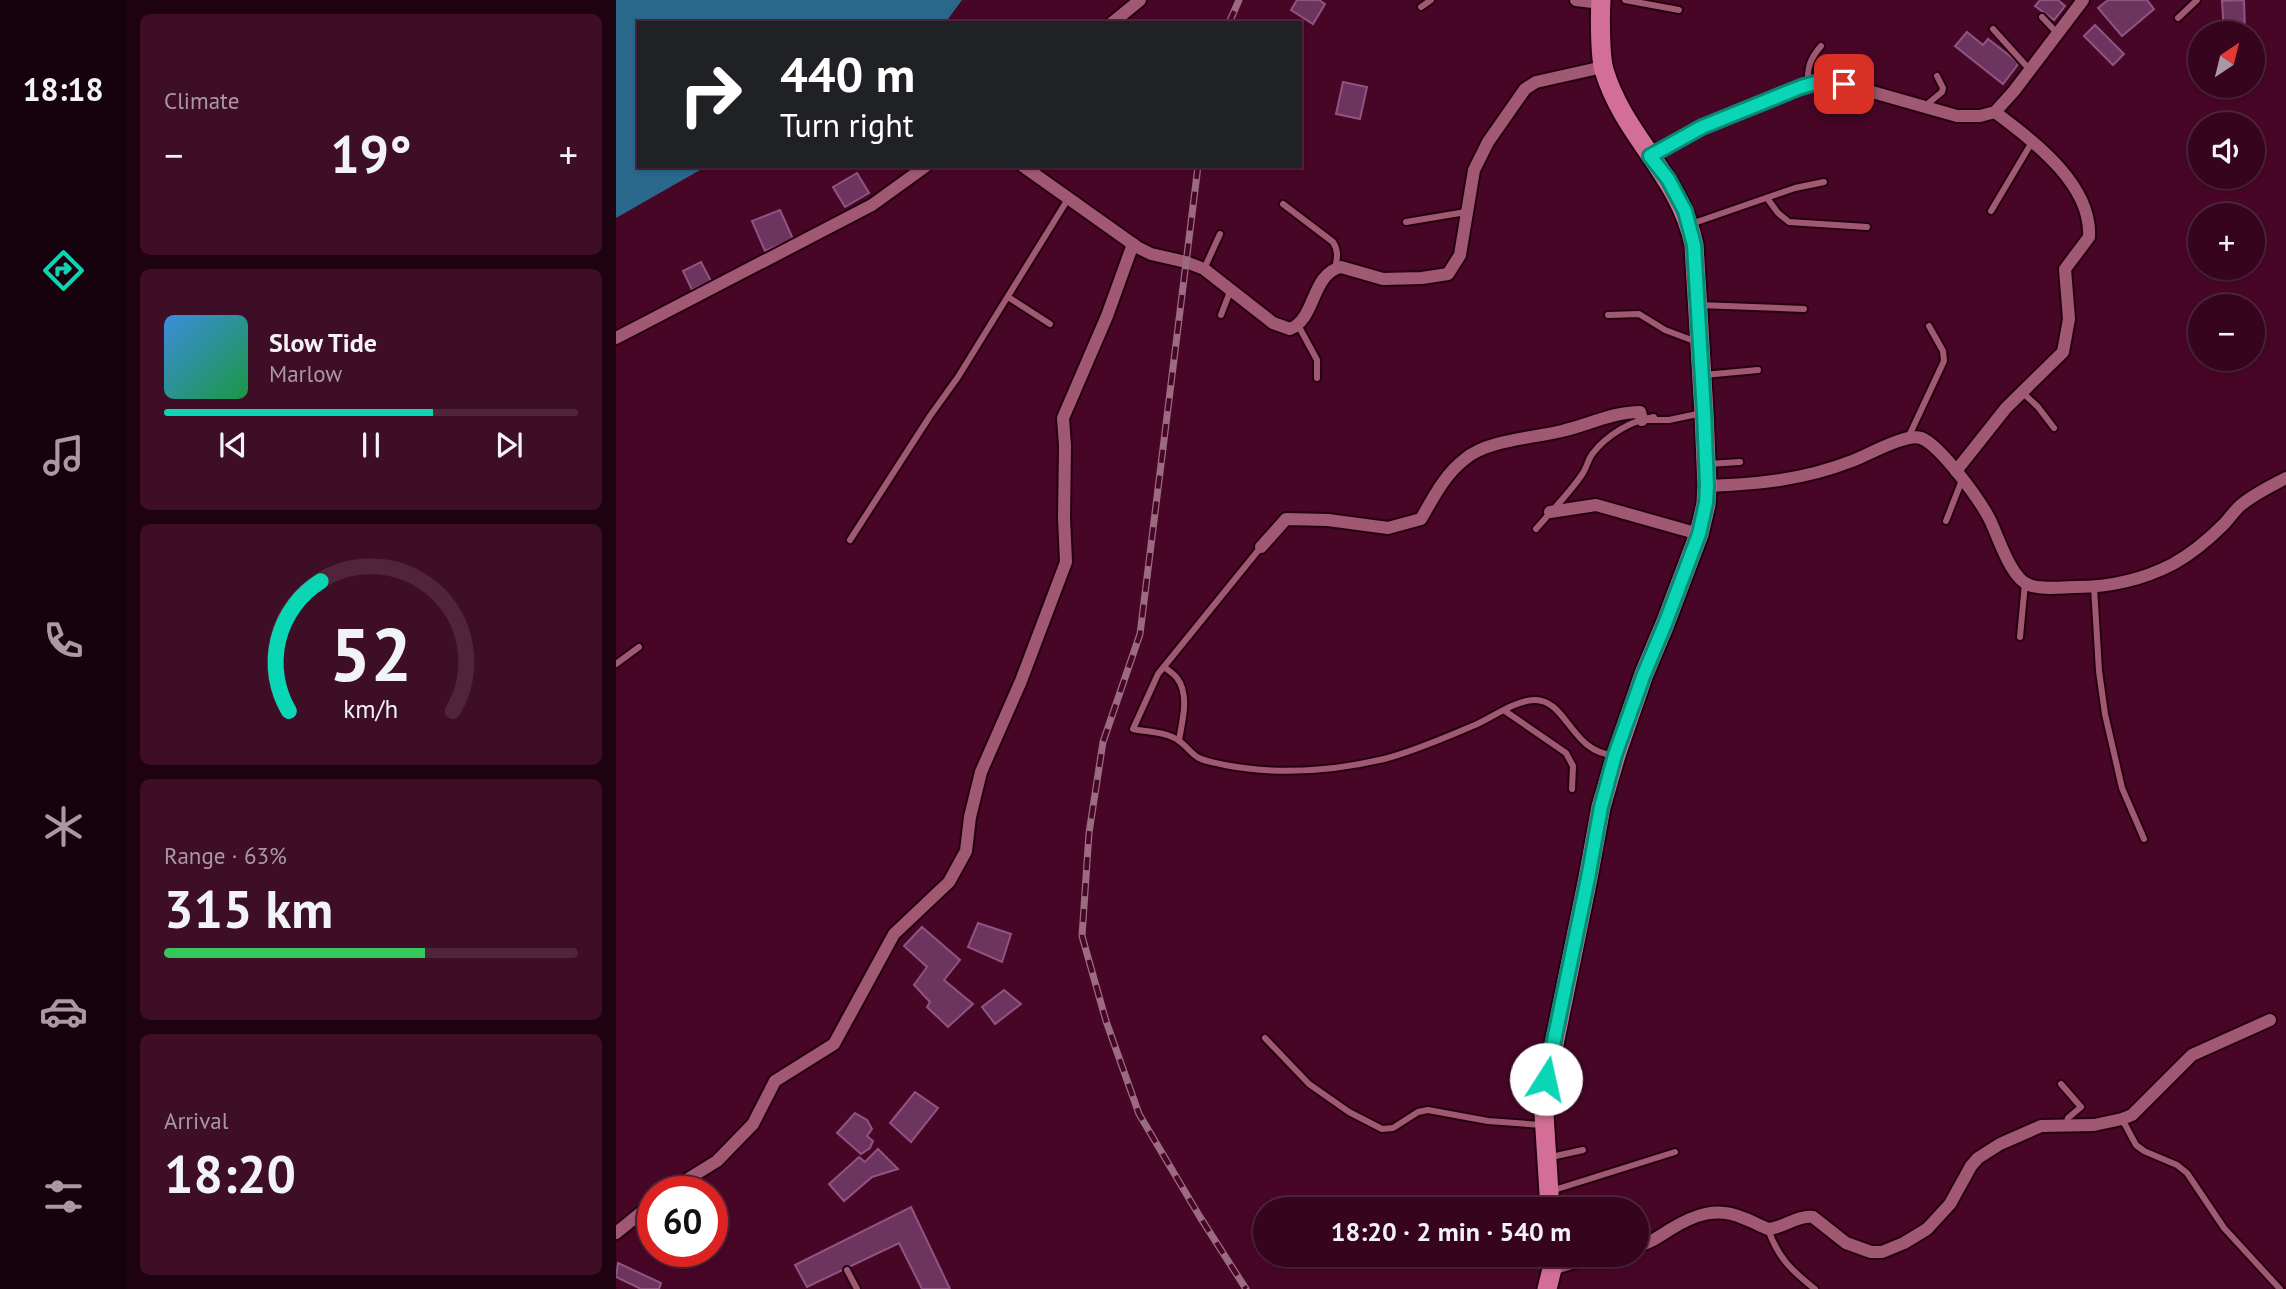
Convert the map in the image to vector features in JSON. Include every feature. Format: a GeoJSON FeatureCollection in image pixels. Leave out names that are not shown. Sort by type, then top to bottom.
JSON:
{"type":"FeatureCollection","features":[{"type":"Feature","properties":{"kind":"main road"},"geometry":{"type":"LineString","coordinates":[[1550,1197],[1543,1098],[1601,807],[1615,755],[1644,674],[1699,534],[1707,486],[1698,305],[1690,225],[1676,193],[1626,119],[1603,68],[1601,1]]}},
{"type":"Feature","properties":{"kind":"main road"},"geometry":{"type":"LineString","coordinates":[[1547,1289],[1551,1267]]}},
{"type":"Feature","properties":{"kind":"street"},"geometry":{"type":"LineString","coordinates":[[1114,21],[1140,0]]}},
{"type":"Feature","properties":{"kind":"street"},"geometry":{"type":"LineString","coordinates":[[1576,0],[1601,1]]}},
{"type":"Feature","properties":{"kind":"street"},"geometry":{"type":"LineString","coordinates":[[1650,156],[1702,127],[1808,85],[1830,82],[1957,116],[1980,116],[1995,112],[2084,0]]}},
{"type":"Feature","properties":{"kind":"street"},"geometry":{"type":"LineString","coordinates":[[1026,168],[1133,244],[1151,254],[1204,269],[1273,323],[1290,329],[1298,325],[1319,285],[1335,269],[1341,267],[1383,279],[1448,274],[1460,255],[1474,170],[1488,142],[1525,89],[1536,82],[1603,68]]}},
{"type":"Feature","properties":{"kind":"street"},"geometry":{"type":"LineString","coordinates":[[1959,476],[2007,408],[2063,352],[2069,320],[2066,269],[2068,262],[2086,242],[2089,230],[2073,185],[2058,165],[2033,141],[1995,112]]}},
{"type":"Feature","properties":{"kind":"street"},"geometry":{"type":"LineString","coordinates":[[616,338],[872,205],[923,168]]}},
{"type":"Feature","properties":{"kind":"street"},"geometry":{"type":"LineString","coordinates":[[693,1176],[717,1161],[753,1124],[775,1081],[834,1044],[894,934],[948,882],[966,851],[970,817],[981,772],[1021,681],[1066,562],[1063,418],[1107,316],[1133,244]]}},
{"type":"Feature","properties":{"kind":"street"},"geometry":{"type":"LineString","coordinates":[[1261,547],[1286,519],[1328,520],[1388,528],[1421,519],[1441,485],[1457,467],[1466,458],[1487,447],[1564,430],[1624,412],[1640,412],[1642,420]]}},
{"type":"Feature","properties":{"kind":"street"},"geometry":{"type":"LineString","coordinates":[[1707,486],[1754,484],[1810,475],[1908,438],[1918,437],[1929,442],[1959,476],[1988,516],[2010,563],[2025,583],[2038,587],[2094,587],[2131,580],[2172,564],[2223,525],[2240,505],[2286,478]]}},
{"type":"Feature","properties":{"kind":"street"},"geometry":{"type":"LineString","coordinates":[[1550,512],[1596,505],[1699,534]]}},
{"type":"Feature","properties":{"kind":"street"},"geometry":{"type":"LineString","coordinates":[[1649,1242],[1700,1214],[1715,1212],[1743,1217],[1768,1229],[1807,1216],[1813,1217],[1846,1242],[1871,1252],[1882,1252],[1904,1244],[1927,1229],[1950,1204],[1971,1166],[1978,1158],[2000,1144],[2034,1129],[2053,1125],[2094,1125],[2132,1115],[2192,1055],[2270,1020]]}},
{"type":"Feature","properties":{"kind":"street"},"geometry":{"type":"LineString","coordinates":[[616,1233],[637,1216]]}},
{"type":"Feature","properties":{"kind":"lane"},"geometry":{"type":"LineString","coordinates":[[1421,7],[1431,0]]}},
{"type":"Feature","properties":{"kind":"lane"},"geometry":{"type":"LineString","coordinates":[[1625,0],[1679,10]]}},
{"type":"Feature","properties":{"kind":"lane"},"geometry":{"type":"LineString","coordinates":[[2178,18],[2197,0]]}},
{"type":"Feature","properties":{"kind":"lane"},"geometry":{"type":"LineString","coordinates":[[2042,17],[2057,33]]}},
{"type":"Feature","properties":{"kind":"lane"},"geometry":{"type":"LineString","coordinates":[[1993,29],[2030,70]]}},
{"type":"Feature","properties":{"kind":"lane"},"geometry":{"type":"LineString","coordinates":[[1808,85],[1809,61],[1821,46]]}},
{"type":"Feature","properties":{"kind":"lane"},"geometry":{"type":"LineString","coordinates":[[1923,107],[1942,92],[1943,88],[1937,76]]}},
{"type":"Feature","properties":{"kind":"lane"},"geometry":{"type":"LineString","coordinates":[[1990,211],[2033,141]]}},
{"type":"Feature","properties":{"kind":"lane"},"geometry":{"type":"LineString","coordinates":[[1690,225],[1795,188],[1824,182]]}},
{"type":"Feature","properties":{"kind":"lane"},"geometry":{"type":"LineString","coordinates":[[1767,198],[1788,222],[1867,228]]}},
{"type":"Feature","properties":{"kind":"lane"},"geometry":{"type":"LineString","coordinates":[[850,540],[958,377],[1068,199]]}},
{"type":"Feature","properties":{"kind":"lane"},"geometry":{"type":"LineString","coordinates":[[1283,204],[1334,242],[1338,254],[1335,269]]}},
{"type":"Feature","properties":{"kind":"lane"},"geometry":{"type":"LineString","coordinates":[[1406,222],[1467,212]]}},
{"type":"Feature","properties":{"kind":"lane"},"geometry":{"type":"LineString","coordinates":[[1204,269],[1220,234]]}},
{"type":"Feature","properties":{"kind":"lane"},"geometry":{"type":"LineString","coordinates":[[1221,315],[1230,289]]}},
{"type":"Feature","properties":{"kind":"lane"},"geometry":{"type":"LineString","coordinates":[[1008,297],[1050,324]]}},
{"type":"Feature","properties":{"kind":"lane"},"geometry":{"type":"LineString","coordinates":[[1698,305],[1804,309]]}},
{"type":"Feature","properties":{"kind":"lane"},"geometry":{"type":"LineString","coordinates":[[1608,315],[1639,314],[1665,330],[1700,343]]}},
{"type":"Feature","properties":{"kind":"lane"},"geometry":{"type":"LineString","coordinates":[[1298,325],[1317,360],[1317,378]]}},
{"type":"Feature","properties":{"kind":"lane"},"geometry":{"type":"LineString","coordinates":[[1908,438],[1944,361],[1942,351],[1929,326]]}},
{"type":"Feature","properties":{"kind":"lane"},"geometry":{"type":"LineString","coordinates":[[1702,375],[1758,370]]}},
{"type":"Feature","properties":{"kind":"lane"},"geometry":{"type":"LineString","coordinates":[[2022,392],[2054,428]]}},
{"type":"Feature","properties":{"kind":"lane"},"geometry":{"type":"LineString","coordinates":[[1536,529],[1583,473],[1592,454],[1609,438],[1642,420],[1669,420],[1704,413]]}},
{"type":"Feature","properties":{"kind":"lane"},"geometry":{"type":"LineString","coordinates":[[1706,464],[1740,462]]}},
{"type":"Feature","properties":{"kind":"lane"},"geometry":{"type":"LineString","coordinates":[[1946,521],[1959,476]]}},
{"type":"Feature","properties":{"kind":"lane"},"geometry":{"type":"LineString","coordinates":[[1261,547],[1164,667],[1144,702],[1133,729],[1166,735],[1179,740],[1200,758],[1237,767],[1270,771],[1323,769],[1385,758],[1533,700],[1544,701],[1560,713],[1582,742],[1597,752],[1615,755]]}},
{"type":"Feature","properties":{"kind":"lane"},"geometry":{"type":"LineString","coordinates":[[2020,637],[2025,583]]}},
{"type":"Feature","properties":{"kind":"lane"},"geometry":{"type":"LineString","coordinates":[[2094,587],[2099,671],[2105,714],[2122,788],[2144,839]]}},
{"type":"Feature","properties":{"kind":"lane"},"geometry":{"type":"LineString","coordinates":[[616,664],[639,647]]}},
{"type":"Feature","properties":{"kind":"lane"},"geometry":{"type":"LineString","coordinates":[[1164,667],[1178,679],[1182,690],[1184,706],[1179,740]]}},
{"type":"Feature","properties":{"kind":"lane"},"geometry":{"type":"LineString","coordinates":[[1505,711],[1566,753],[1573,766],[1572,789]]}},
{"type":"Feature","properties":{"kind":"lane"},"geometry":{"type":"LineString","coordinates":[[1265,1038],[1309,1084],[1349,1112],[1382,1129],[1393,1128],[1418,1112],[1428,1110],[1488,1121],[1544,1125]]}},
{"type":"Feature","properties":{"kind":"lane"},"geometry":{"type":"LineString","coordinates":[[2061,1084],[2081,1107],[2068,1118],[2066,1125]]}},
{"type":"Feature","properties":{"kind":"lane"},"geometry":{"type":"LineString","coordinates":[[2122,1119],[2136,1145],[2177,1165],[2187,1173],[2224,1228],[2280,1289]]}},
{"type":"Feature","properties":{"kind":"lane"},"geometry":{"type":"LineString","coordinates":[[1546,1158],[1583,1150]]}},
{"type":"Feature","properties":{"kind":"lane"},"geometry":{"type":"LineString","coordinates":[[1560,1197],[1675,1152]]}},
{"type":"Feature","properties":{"kind":"lane"},"geometry":{"type":"LineString","coordinates":[[1768,1229],[1780,1256],[1796,1274],[1815,1289]]}},
{"type":"Feature","properties":{"kind":"lane"},"geometry":{"type":"LineString","coordinates":[[847,1270],[857,1289]]}},
{"type":"Feature","properties":{"kind":"water"},"geometry":{"type":"Polygon","coordinates":[[[616,0],[962,0],[946,21],[637,21],[637,168],[704,168],[616,218],[616,0]]]}},
{"type":"Feature","properties":{"kind":"building"},"geometry":{"type":"Polygon","coordinates":[[[1297,0],[1319,0],[1325,4],[1313,24],[1291,10],[1297,0]]]}},
{"type":"Feature","properties":{"kind":"building"},"geometry":{"type":"Polygon","coordinates":[[[2040,0],[2058,0],[2065,6],[2054,20],[2035,6],[2040,0]]]}},
{"type":"Feature","properties":{"kind":"building"},"geometry":{"type":"Polygon","coordinates":[[[2108,0],[2147,0],[2154,9],[2122,36],[2098,8],[2108,0]]]}},
{"type":"Feature","properties":{"kind":"building"},"geometry":{"type":"Polygon","coordinates":[[[2244,0],[2245,21],[2223,21],[2222,1],[2244,0]]]}},
{"type":"Feature","properties":{"kind":"building"},"geometry":{"type":"Polygon","coordinates":[[[2095,25],[2124,54],[2113,65],[2084,36],[2095,25]]]}},
{"type":"Feature","properties":{"kind":"building"},"geometry":{"type":"Polygon","coordinates":[[[1967,32],[1983,45],[1988,39],[2019,63],[2003,84],[1955,46],[1967,32]]]}},
{"type":"Feature","properties":{"kind":"building"},"geometry":{"type":"Polygon","coordinates":[[[1343,82],[1367,87],[1360,119],[1336,114],[1343,82]]]}},
{"type":"Feature","properties":{"kind":"building"},"geometry":{"type":"Polygon","coordinates":[[[857,173],[869,193],[845,207],[833,187],[857,173]]]}},
{"type":"Feature","properties":{"kind":"building"},"geometry":{"type":"Polygon","coordinates":[[[780,210],[793,239],[765,251],[752,221],[780,210]]]}},
{"type":"Feature","properties":{"kind":"building"},"geometry":{"type":"Polygon","coordinates":[[[701,262],[711,281],[692,290],[683,271],[701,262]]]}},
{"type":"Feature","properties":{"kind":"building"},"geometry":{"type":"Polygon","coordinates":[[[978,923],[1011,934],[1002,962],[968,947],[978,923]]]}},
{"type":"Feature","properties":{"kind":"building"},"geometry":{"type":"Polygon","coordinates":[[[922,927],[960,960],[944,980],[973,1004],[948,1027],[927,1007],[930,1002],[914,985],[927,967],[904,946],[922,927]]]}},
{"type":"Feature","properties":{"kind":"building"},"geometry":{"type":"Polygon","coordinates":[[[1004,990],[1021,1004],[995,1024],[982,1007],[1004,990]]]}},
{"type":"Feature","properties":{"kind":"building"},"geometry":{"type":"Polygon","coordinates":[[[915,1092],[938,1108],[911,1142],[890,1123],[915,1092]]]}},
{"type":"Feature","properties":{"kind":"building"},"geometry":{"type":"Polygon","coordinates":[[[855,1113],[867,1120],[872,1129],[867,1136],[873,1141],[870,1148],[861,1154],[837,1133],[855,1113]]]}},
{"type":"Feature","properties":{"kind":"building"},"geometry":{"type":"Polygon","coordinates":[[[878,1149],[898,1169],[872,1177],[844,1201],[829,1184],[859,1157],[865,1162],[878,1149]]]}},
{"type":"Feature","properties":{"kind":"building"},"geometry":{"type":"Polygon","coordinates":[[[911,1207],[950,1289],[922,1289],[899,1243],[807,1287],[795,1265],[911,1207]]]}},
{"type":"Feature","properties":{"kind":"building"},"geometry":{"type":"Polygon","coordinates":[[[618,1263],[661,1283],[659,1289],[641,1289],[616,1277],[618,1263]]]}},
{"type":"Feature","properties":{"kind":"railway"},"geometry":{"type":"LineString","coordinates":[[1230,21],[1239,0]]}},
{"type":"Feature","properties":{"kind":"railway"},"geometry":{"type":"LineString","coordinates":[[1198,168],[1140,634],[1103,742],[1089,833],[1082,936],[1106,1021],[1139,1114],[1246,1289]]}},
{"type":"Feature","properties":{"kind":"route"},"geometry":{"type":"LineString","coordinates":[[1546,1079],[1601,807],[1615,755],[1699,534],[1706,503],[1704,413],[1694,245],[1685,211],[1668,179],[1650,156],[1702,127],[1801,87],[1815,83],[1844,84]]}}]}
